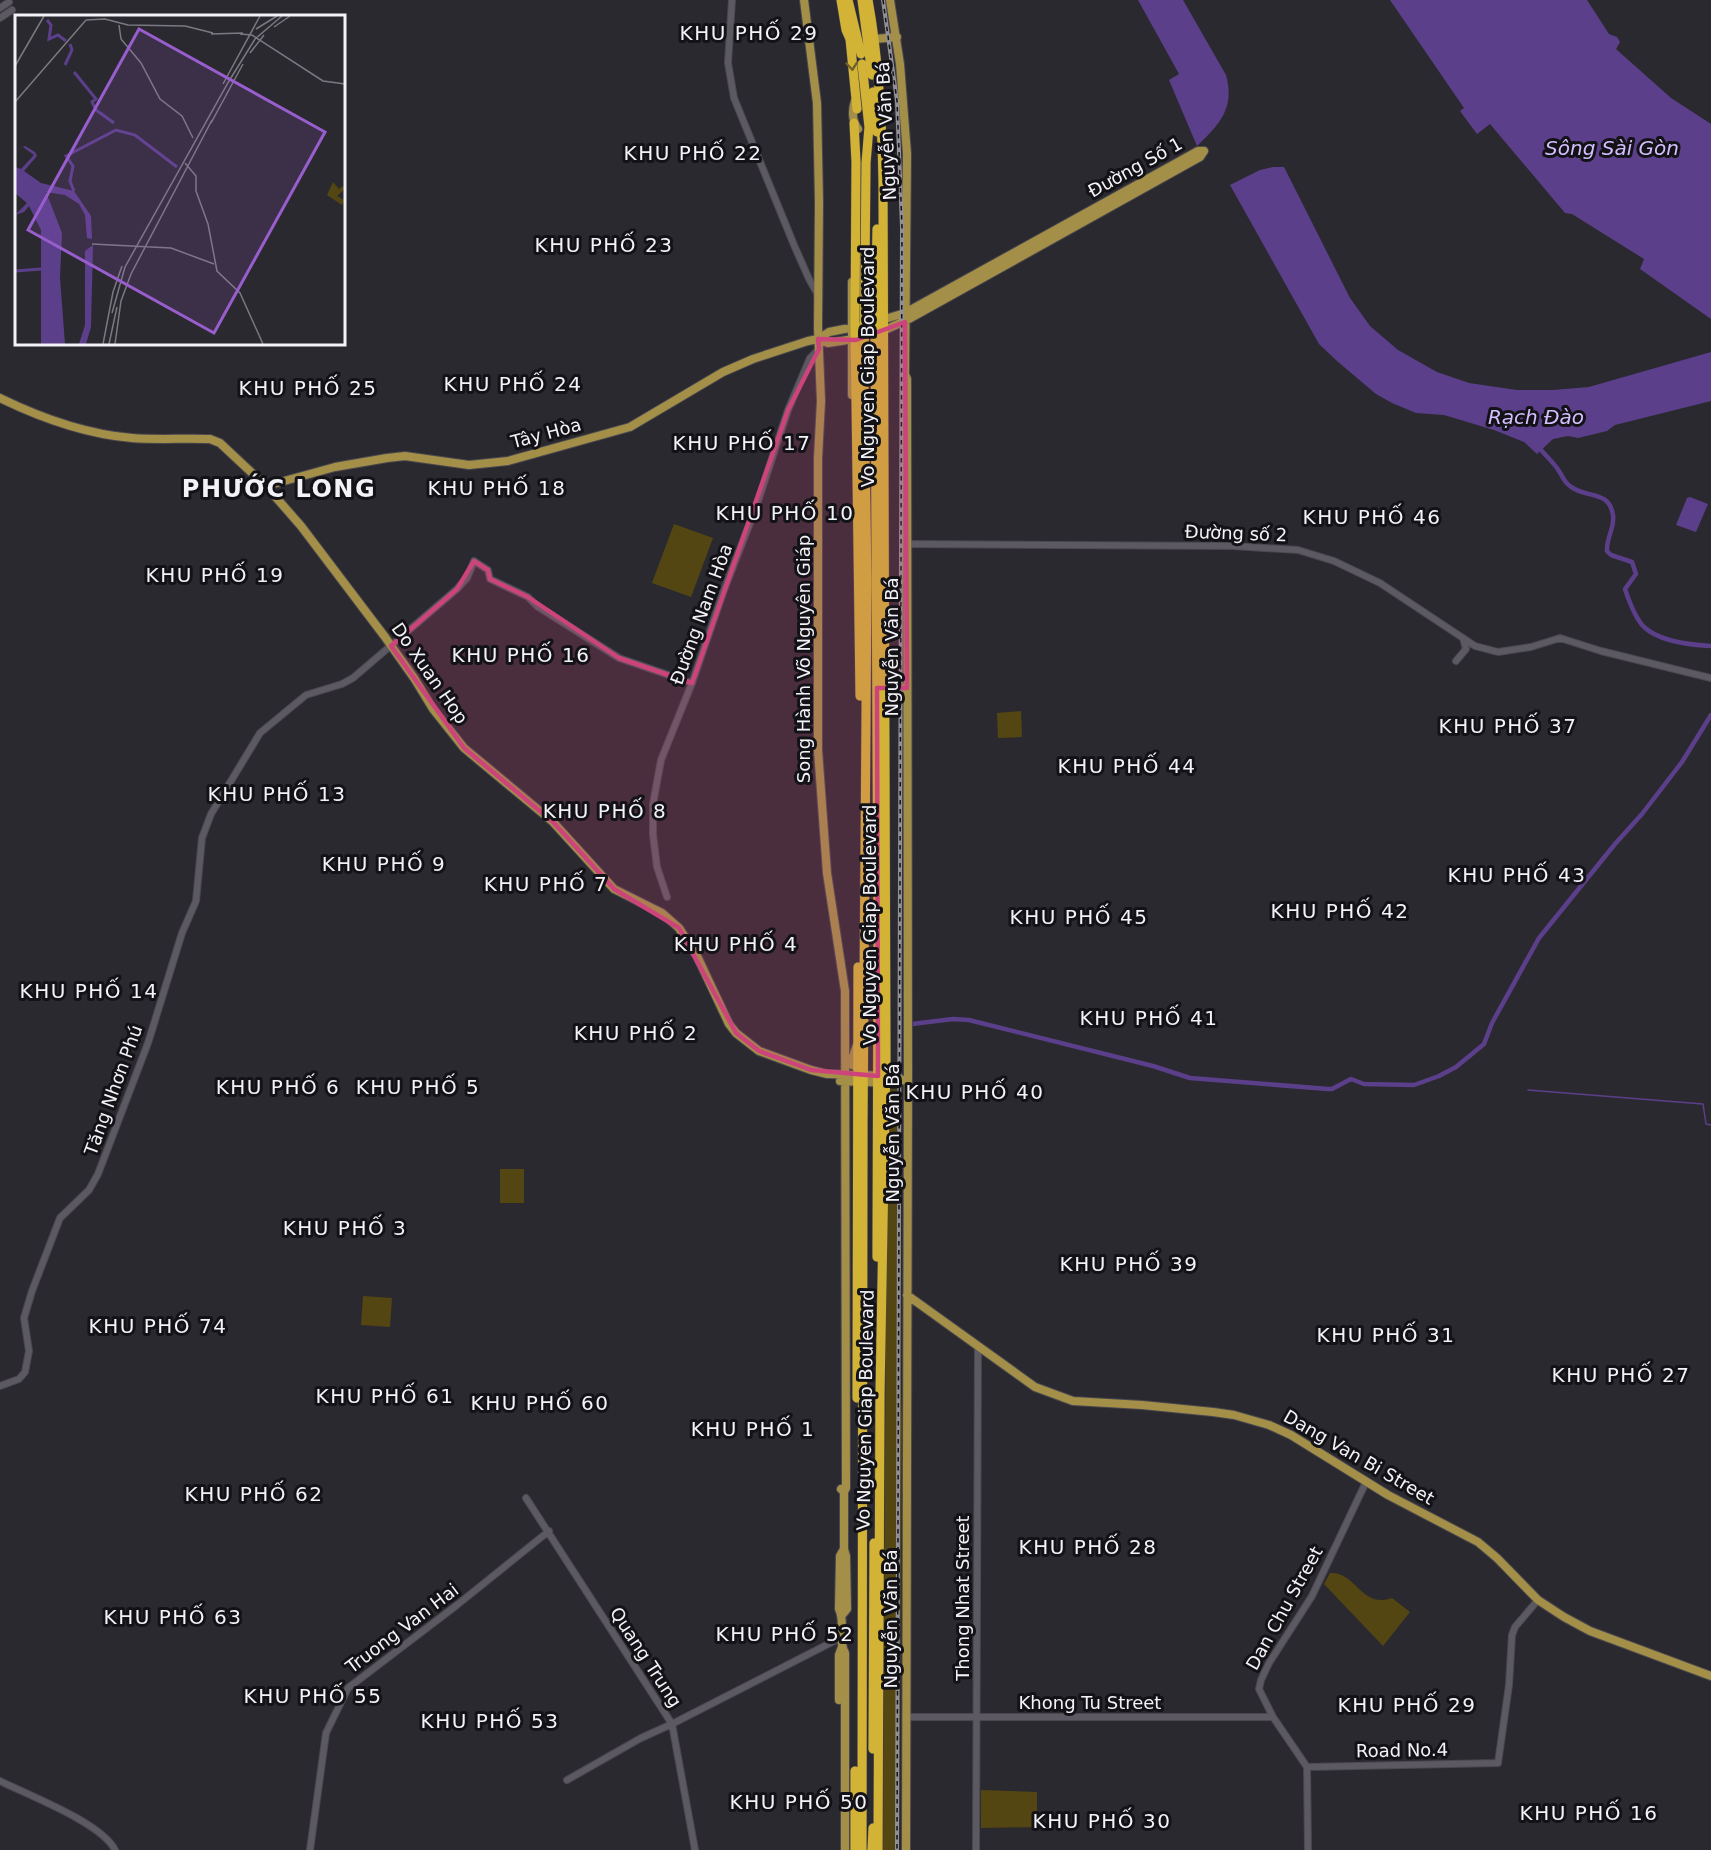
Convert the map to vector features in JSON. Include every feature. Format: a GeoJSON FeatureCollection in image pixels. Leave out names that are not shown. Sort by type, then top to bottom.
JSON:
{"type":"FeatureCollection","features":[{"type":"Feature","properties":{"kind":"highway"},"geometry":{"type":"LineString","coordinates":[[841,0],[846,30],[850,39],[856,109]]}},
{"type":"Feature","properties":{"kind":"highway","name":"Vo Nguyen Giap Boulevard"},"geometry":{"type":"LineString","coordinates":[[848,0],[854,28],[859,38],[869,127],[861,163],[855,266],[857,327]]}},
{"type":"Feature","properties":{"kind":"highway","name":"Vo Nguyen Giap Boulevard"},"geometry":{"type":"LineString","coordinates":[[865,2],[874,39],[882,118],[879,321],[882,1079],[877,1518],[874,1551],[875,1832],[878,1850]]}},
{"type":"Feature","properties":{"kind":"highway","name":"Vo Nguyen Giap Boulevard"},"geometry":{"type":"LineString","coordinates":[[865,2],[877,129],[879,321]]}},
{"type":"Feature","properties":{"kind":"highway"},"geometry":{"type":"LineString","coordinates":[[850,39],[854,28]]}},
{"type":"Feature","properties":{"kind":"highway"},"geometry":{"type":"LineString","coordinates":[[856,124],[861,163]]}},
{"type":"Feature","properties":{"kind":"highway","name":"Vo Nguyen Giap Boulevard"},"geometry":{"type":"LineString","coordinates":[[861,163],[856,383],[860,694],[857,1044],[863,1123],[861,1850]]}},
{"type":"Feature","properties":{"kind":"highway","name":"Vo Nguyen Giap Boulevard"},"geometry":{"type":"LineString","coordinates":[[855,1850],[856,1113],[860,1073],[867,584],[864,348],[857,339]]}},
{"type":"Feature","properties":{"kind":"highway"},"geometry":{"type":"LineString","coordinates":[[856,383],[864,368]]}},
{"type":"Feature","properties":{"kind":"highway"},"geometry":{"type":"LineString","coordinates":[[856,1113],[863,1123]]}},
{"type":"Feature","properties":{"kind":"highway","name":"Vo Nguyen Giap Boulevard"},"geometry":{"type":"LineString","coordinates":[[875,1796],[881,1563],[877,1518]]}},
{"type":"Feature","properties":{"kind":"highway"},"geometry":{"type":"LineString","coordinates":[[874,1551],[881,1563]]}},
{"type":"Feature","properties":{"kind":"highway","name":"Vo Nguyen Giap Boulevard"},"geometry":{"type":"LineString","coordinates":[[872,1850],[875,1832]]}},
{"type":"Feature","properties":{"kind":"main road","name":"Song Hành Võ Nguyên Giáp"},"geometry":{"type":"LineString","coordinates":[[804,0],[818,118],[818,339],[821,401],[818,458],[818,750],[829,884],[844,975],[846,1029],[841,1036],[844,1218]]}},
{"type":"Feature","properties":{"kind":"main road","name":"Nguyễn Văn Bá"},"geometry":{"type":"LineString","coordinates":[[890,0],[897,37],[906,146],[907,261],[910,267],[905,374],[907,380],[908,1082],[906,1850]]}},
{"type":"Feature","properties":{"kind":"main road"},"geometry":{"type":"LineString","coordinates":[[874,39],[897,37]]}},
{"type":"Feature","properties":{"kind":"main road"},"geometry":{"type":"LineString","coordinates":[[856,98],[853,107],[856,124]]}},
{"type":"Feature","properties":{"kind":"main road","name":"Đường Số 1"},"geometry":{"type":"LineString","coordinates":[[857,339],[879,332],[907,316],[1198,151],[1204,151],[1200,157],[907,316],[879,321]]}},
{"type":"Feature","properties":{"kind":"main road","name":"Tây Hòa"},"geometry":{"type":"LineString","coordinates":[[266,486],[335,467],[387,458],[405,456],[469,465],[508,461],[527,456],[630,427],[731,368],[818,339],[829,332],[879,321]]}},
{"type":"Feature","properties":{"kind":"main road","name":"Vo Nguyen Giap Boulevard"},"geometry":{"type":"LineString","coordinates":[[857,327],[852,404],[857,418]]}},
{"type":"Feature","properties":{"kind":"main road","name":"Tây Hòa"},"geometry":{"type":"LineString","coordinates":[[818,339],[828,343],[857,339]]}},
{"type":"Feature","properties":{"kind":"main road","name":"Do Xuan Hop"},"geometry":{"type":"LineString","coordinates":[[0,398],[43,417],[99,434],[134,438],[215,440],[266,486],[301,526],[391,646],[433,709],[464,748],[553,822],[614,889],[662,914],[679,928],[697,956],[732,1030],[759,1051],[818,1076],[842,1078],[860,1073],[893,1083],[898,1079],[908,1082]]}},
{"type":"Feature","properties":{"kind":"main road"},"geometry":{"type":"LineString","coordinates":[[880,688],[907,688]]}},
{"type":"Feature","properties":{"kind":"main road","name":"Song Hành Võ Nguyên Giáp"},"geometry":{"type":"LineString","coordinates":[[840,1850],[839,1655],[842,1647],[842,1615],[839,1609],[840,1556],[844,1545],[844,1491],[846,1488],[846,1225],[843,1210],[840,1117],[842,1078]]}},
{"type":"Feature","properties":{"kind":"main road","name":"Dang Van Bi Street"},"geometry":{"type":"LineString","coordinates":[[907,1295],[1035,1387],[1073,1401],[1202,1411],[1234,1415],[1269,1425],[1366,1482],[1478,1542],[1538,1600],[1564,1617],[1590,1631],[1711,1676]]}},
{"type":"Feature","properties":{"kind":"main road","name":"Song Hành Võ Nguyên Giáp"},"geometry":{"type":"LineString","coordinates":[[842,1647],[845,1653],[845,1850]]}},
{"type":"Feature","properties":{"kind":"street"},"geometry":{"type":"LineString","coordinates":[[732,0],[728,63],[734,98],[790,236],[819,296]]}},
{"type":"Feature","properties":{"kind":"street"},"geometry":{"type":"LineString","coordinates":[[0,8],[9,2]]}},
{"type":"Feature","properties":{"kind":"street"},"geometry":{"type":"LineString","coordinates":[[0,18],[12,10]]}},
{"type":"Feature","properties":{"kind":"street","name":"Đường Nam Hòa"},"geometry":{"type":"LineString","coordinates":[[667,897],[657,867],[653,836],[653,804],[663,753],[692,683],[773,460],[788,410],[810,358],[819,349]]}},
{"type":"Feature","properties":{"kind":"street","name":"Đường số 2"},"geometry":{"type":"LineString","coordinates":[[907,544],[1233,546],[1298,550],[1334,561],[1380,583],[1475,646],[1498,652],[1531,647],[1560,638],[1600,651],[1711,678]]}},
{"type":"Feature","properties":{"kind":"street"},"geometry":{"type":"LineString","coordinates":[[391,646],[457,589],[467,578],[474,561],[488,570],[490,579],[528,597],[537,606],[619,658],[692,683]]}},
{"type":"Feature","properties":{"kind":"street"},"geometry":{"type":"LineString","coordinates":[[1456,661],[1466,649],[1462,638]]}},
{"type":"Feature","properties":{"kind":"street","name":"Tăng Nhơn Phú"},"geometry":{"type":"LineString","coordinates":[[0,1386],[19,1379],[25,1372],[29,1351],[24,1318],[32,1292],[60,1218],[86,1194],[96,1178],[148,1043],[182,933],[196,902],[202,838],[211,814],[260,733],[306,695],[342,684],[391,646]]}},
{"type":"Feature","properties":{"kind":"street","name":"Thong Nhat Street"},"geometry":{"type":"LineString","coordinates":[[976,1850],[978,1346]]}},
{"type":"Feature","properties":{"kind":"street","name":"Dan Chu Street"},"geometry":{"type":"LineString","coordinates":[[1307,1767],[1273,1717],[1259,1689],[1263,1673],[1312,1596],[1366,1482]]}},
{"type":"Feature","properties":{"kind":"street","name":"Quang Trung"},"geometry":{"type":"LineString","coordinates":[[526,1498],[672,1724],[695,1850]]}},
{"type":"Feature","properties":{"kind":"street","name":"Truong Van Hai"},"geometry":{"type":"LineString","coordinates":[[310,1850],[326,1732],[348,1688],[549,1531]]}},
{"type":"Feature","properties":{"kind":"street","name":"Road No.4"},"geometry":{"type":"LineString","coordinates":[[1307,1767],[1498,1763],[1509,1685],[1512,1635],[1515,1627],[1538,1600]]}},
{"type":"Feature","properties":{"kind":"street"},"geometry":{"type":"LineString","coordinates":[[567,1780],[641,1738],[842,1637]]}},
{"type":"Feature","properties":{"kind":"street","name":"Khong Tu Street"},"geometry":{"type":"LineString","coordinates":[[907,1717],[1273,1717]]}},
{"type":"Feature","properties":{"kind":"street"},"geometry":{"type":"LineString","coordinates":[[1307,1767],[1308,1850]]}},
{"type":"Feature","properties":{"kind":"street"},"geometry":{"type":"LineString","coordinates":[[0,1781],[80,1820],[105,1838],[115,1850]]}},
{"type":"Feature","properties":{"kind":"highlighted area"},"geometry":{"type":"Polygon","coordinates":[[[905,322],[907,688],[877,688],[878,1076],[811,1070],[759,1051],[736,1033],[679,928],[614,889],[553,822],[464,748],[391,646],[457,589],[474,561],[488,570],[490,579],[528,597],[619,658],[692,683],[788,410],[819,349],[818,339],[856,340],[905,322]]]}},
{"type":"Feature","properties":{"kind":"shaded area"},"geometry":{"type":"Polygon","coordinates":[[[674,524],[713,538],[691,597],[652,583],[674,524]]]}},
{"type":"Feature","properties":{"kind":"shaded area"},"geometry":{"type":"Polygon","coordinates":[[[1021,711],[1022,737],[998,738],[997,713],[1021,711]]]}},
{"type":"Feature","properties":{"kind":"shaded area"},"geometry":{"type":"Polygon","coordinates":[[[887,1089],[897,1089],[901,1114],[898,1302],[902,1422],[899,1850],[883,1850],[887,1089]]]}},
{"type":"Feature","properties":{"kind":"shaded area"},"geometry":{"type":"Polygon","coordinates":[[[500,1169],[524,1169],[524,1203],[500,1203],[500,1169]]]}},
{"type":"Feature","properties":{"kind":"shaded area"},"geometry":{"type":"Polygon","coordinates":[[[363,1296],[392,1298],[390,1327],[361,1325],[363,1296]]]}},
{"type":"Feature","properties":{"kind":"shaded area"},"geometry":{"type":"Polygon","coordinates":[[[1330,1573],[1346,1578],[1373,1598],[1382,1600],[1392,1598],[1410,1612],[1383,1646],[1324,1584],[1330,1573]]]}},
{"type":"Feature","properties":{"kind":"shaded area"},"geometry":{"type":"Polygon","coordinates":[[[981,1790],[1037,1792],[1037,1827],[981,1828],[981,1790]]]}},
{"type":"Feature","properties":{"kind":"water"},"geometry":{"type":"Polygon","coordinates":[[[1138,0],[1183,0],[1226,75],[1228,97],[1224,115],[1197,146],[1169,80],[1179,74],[1138,0]]]}},
{"type":"Feature","properties":{"kind":"water","name":"Sông Sài Gòn"},"geometry":{"type":"Polygon","coordinates":[[[1390,0],[1587,0],[1609,34],[1617,37],[1620,42],[1616,49],[1671,98],[1711,124],[1711,319],[1640,269],[1644,259],[1572,214],[1565,213],[1490,124],[1477,134],[1460,111],[1464,108],[1390,0]]]}},
{"type":"Feature","properties":{"kind":"water","name":"Rạch Đào"},"geometry":{"type":"Polygon","coordinates":[[[1284,167],[1350,298],[1370,326],[1398,350],[1437,372],[1469,383],[1517,390],[1553,390],[1589,387],[1711,352],[1711,401],[1615,425],[1607,431],[1578,438],[1568,436],[1553,439],[1537,454],[1524,442],[1494,430],[1444,415],[1416,413],[1392,403],[1376,394],[1319,344],[1230,185],[1260,170],[1284,167]]]}},
{"type":"Feature","properties":{"kind":"water"},"geometry":{"type":"Polygon","coordinates":[[[1687,498],[1708,504],[1696,532],[1676,525],[1687,498]]]}},
{"type":"Feature","properties":{"kind":"waterway"},"geometry":{"type":"LineString","coordinates":[[1541,450],[1568,484],[1576,490],[1602,498],[1611,507],[1613,520],[1607,551],[1611,555],[1632,562],[1636,574],[1625,589],[1644,627],[1667,639],[1685,644],[1711,646]]}},
{"type":"Feature","properties":{"kind":"waterway"},"geometry":{"type":"LineString","coordinates":[[912,1024],[953,1019],[969,1020],[1153,1066],[1190,1078],[1332,1089],[1351,1079],[1364,1084],[1414,1085],[1439,1076],[1456,1067],[1484,1044],[1492,1023],[1539,938],[1642,814],[1682,762],[1711,715]]}},
{"type":"Feature","properties":{"kind":"waterway"},"geometry":{"type":"LineString","coordinates":[[1528,1090],[1703,1104],[1706,1124],[1711,1125]]}},
{"type":"Feature","properties":{"kind":"railway"},"geometry":{"type":"LineString","coordinates":[[883,0],[897,101],[902,227],[897,1850]]}},
{"type":"Feature","properties":{"kind":"district","name":"KHU PHỐ 29"},"geometry":{"type":"Point","coordinates":[749,33]}},
{"type":"Feature","properties":{"kind":"district","name":"KHU PHỐ 22"},"geometry":{"type":"Point","coordinates":[693,153]}},
{"type":"Feature","properties":{"kind":"district","name":"KHU PHỐ 23"},"geometry":{"type":"Point","coordinates":[604,245]}},
{"type":"Feature","properties":{"kind":"district","name":"KHU PHỐ 24"},"geometry":{"type":"Point","coordinates":[513,384]}},
{"type":"Feature","properties":{"kind":"district","name":"KHU PHỐ 25"},"geometry":{"type":"Point","coordinates":[308,388]}},
{"type":"Feature","properties":{"kind":"district","name":"KHU PHỐ 17"},"geometry":{"type":"Point","coordinates":[742,443]}},
{"type":"Feature","properties":{"kind":"district","name":"KHU PHỐ 18"},"geometry":{"type":"Point","coordinates":[497,488]}},
{"type":"Feature","properties":{"kind":"district","name":"PHƯỚC LONG"},"geometry":{"type":"Point","coordinates":[279,489]}},
{"type":"Feature","properties":{"kind":"district","name":"KHU PHỐ 10"},"geometry":{"type":"Point","coordinates":[785,513]}},
{"type":"Feature","properties":{"kind":"district","name":"KHU PHỐ 46"},"geometry":{"type":"Point","coordinates":[1372,517]}},
{"type":"Feature","properties":{"kind":"district","name":"KHU PHỐ 19"},"geometry":{"type":"Point","coordinates":[215,575]}},
{"type":"Feature","properties":{"kind":"district","name":"KHU PHỐ 16"},"geometry":{"type":"Point","coordinates":[521,655]}},
{"type":"Feature","properties":{"kind":"district","name":"KHU PHỐ 37"},"geometry":{"type":"Point","coordinates":[1508,726]}},
{"type":"Feature","properties":{"kind":"district","name":"KHU PHỐ 44"},"geometry":{"type":"Point","coordinates":[1127,766]}},
{"type":"Feature","properties":{"kind":"district","name":"KHU PHỐ 13"},"geometry":{"type":"Point","coordinates":[277,794]}},
{"type":"Feature","properties":{"kind":"district","name":"KHU PHỐ 8"},"geometry":{"type":"Point","coordinates":[605,811]}},
{"type":"Feature","properties":{"kind":"district","name":"KHU PHỐ 9"},"geometry":{"type":"Point","coordinates":[384,864]}},
{"type":"Feature","properties":{"kind":"district","name":"KHU PHỐ 43"},"geometry":{"type":"Point","coordinates":[1517,875]}},
{"type":"Feature","properties":{"kind":"district","name":"KHU PHỐ 7"},"geometry":{"type":"Point","coordinates":[546,884]}},
{"type":"Feature","properties":{"kind":"district","name":"KHU PHỐ 42"},"geometry":{"type":"Point","coordinates":[1340,911]}},
{"type":"Feature","properties":{"kind":"district","name":"KHU PHỐ 45"},"geometry":{"type":"Point","coordinates":[1079,917]}},
{"type":"Feature","properties":{"kind":"district","name":"KHU PHỐ 4"},"geometry":{"type":"Point","coordinates":[736,944]}},
{"type":"Feature","properties":{"kind":"district","name":"KHU PHỐ 14"},"geometry":{"type":"Point","coordinates":[89,991]}},
{"type":"Feature","properties":{"kind":"district","name":"KHU PHỐ 41"},"geometry":{"type":"Point","coordinates":[1149,1018]}},
{"type":"Feature","properties":{"kind":"district","name":"KHU PHỐ 2"},"geometry":{"type":"Point","coordinates":[636,1033]}},
{"type":"Feature","properties":{"kind":"district","name":"KHU PHỐ 6"},"geometry":{"type":"Point","coordinates":[278,1087]}},
{"type":"Feature","properties":{"kind":"district","name":"KHU PHỐ 5"},"geometry":{"type":"Point","coordinates":[418,1087]}},
{"type":"Feature","properties":{"kind":"district","name":"KHU PHỐ 40"},"geometry":{"type":"Point","coordinates":[975,1092]}},
{"type":"Feature","properties":{"kind":"district","name":"KHU PHỐ 3"},"geometry":{"type":"Point","coordinates":[345,1228]}},
{"type":"Feature","properties":{"kind":"district","name":"KHU PHỐ 39"},"geometry":{"type":"Point","coordinates":[1129,1264]}},
{"type":"Feature","properties":{"kind":"district","name":"KHU PHỐ 74"},"geometry":{"type":"Point","coordinates":[158,1326]}},
{"type":"Feature","properties":{"kind":"district","name":"KHU PHỐ 31"},"geometry":{"type":"Point","coordinates":[1386,1335]}},
{"type":"Feature","properties":{"kind":"district","name":"KHU PHỐ 27"},"geometry":{"type":"Point","coordinates":[1621,1375]}},
{"type":"Feature","properties":{"kind":"district","name":"KHU PHỐ 61"},"geometry":{"type":"Point","coordinates":[385,1396]}},
{"type":"Feature","properties":{"kind":"district","name":"KHU PHỐ 60"},"geometry":{"type":"Point","coordinates":[540,1403]}},
{"type":"Feature","properties":{"kind":"district","name":"KHU PHỐ 1"},"geometry":{"type":"Point","coordinates":[753,1429]}},
{"type":"Feature","properties":{"kind":"district","name":"KHU PHỐ 62"},"geometry":{"type":"Point","coordinates":[254,1494]}},
{"type":"Feature","properties":{"kind":"district","name":"KHU PHỐ 28"},"geometry":{"type":"Point","coordinates":[1088,1547]}},
{"type":"Feature","properties":{"kind":"district","name":"KHU PHỐ 63"},"geometry":{"type":"Point","coordinates":[173,1617]}},
{"type":"Feature","properties":{"kind":"district","name":"KHU PHỐ 52"},"geometry":{"type":"Point","coordinates":[785,1634]}},
{"type":"Feature","properties":{"kind":"district","name":"KHU PHỐ 55"},"geometry":{"type":"Point","coordinates":[313,1696]}},
{"type":"Feature","properties":{"kind":"district","name":"KHU PHỐ 29"},"geometry":{"type":"Point","coordinates":[1407,1705]}},
{"type":"Feature","properties":{"kind":"district","name":"KHU PHỐ 53"},"geometry":{"type":"Point","coordinates":[490,1721]}},
{"type":"Feature","properties":{"kind":"district","name":"KHU PHỐ 50"},"geometry":{"type":"Point","coordinates":[799,1802]}},
{"type":"Feature","properties":{"kind":"district","name":"KHU PHỐ 16"},"geometry":{"type":"Point","coordinates":[1589,1813]}},
{"type":"Feature","properties":{"kind":"district","name":"KHU PHỐ 30"},"geometry":{"type":"Point","coordinates":[1102,1821]}}]}
